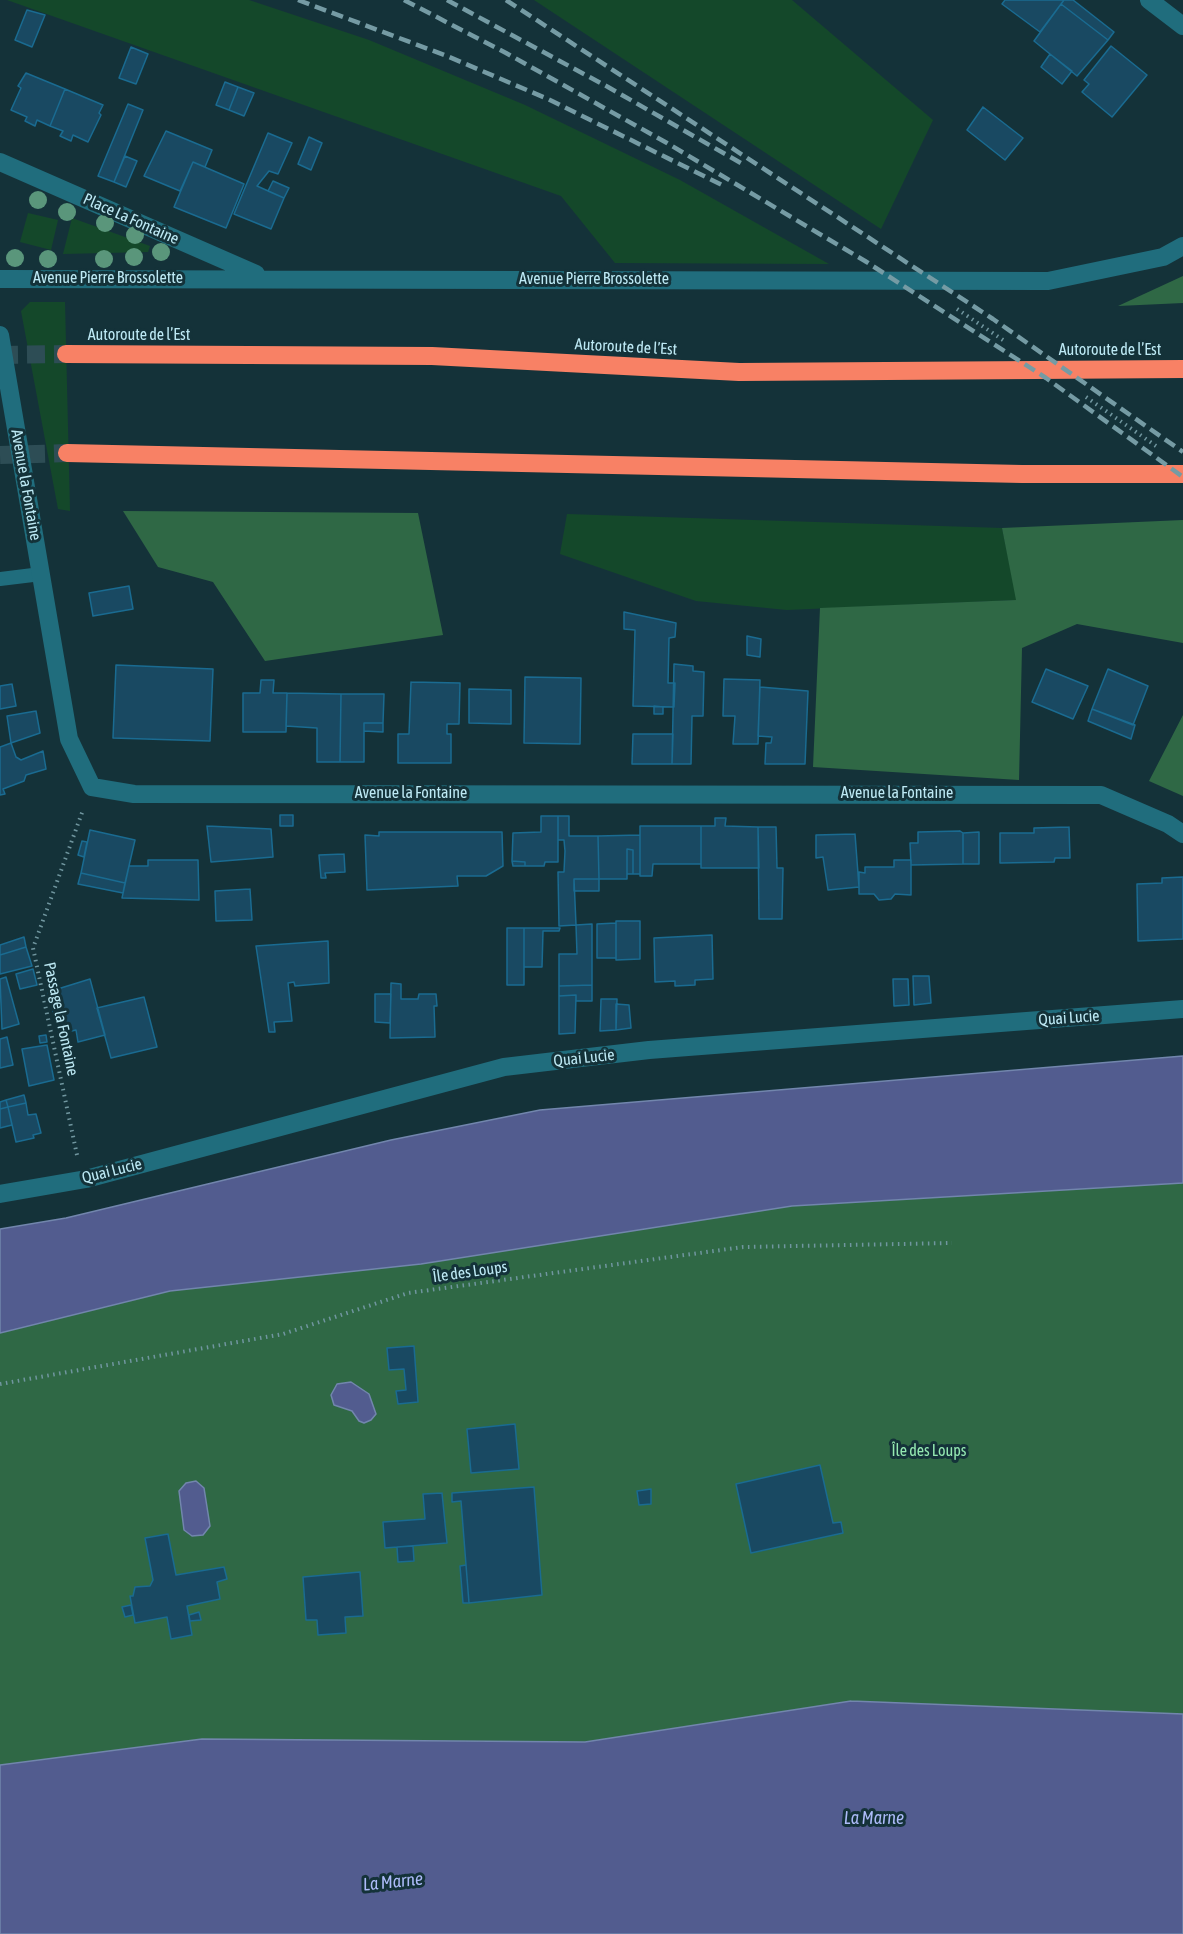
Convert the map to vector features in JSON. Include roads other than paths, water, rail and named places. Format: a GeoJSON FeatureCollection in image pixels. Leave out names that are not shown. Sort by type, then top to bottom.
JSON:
{"type":"FeatureCollection","features":[{"type":"Feature","properties":{"kind":"highway","name":"Autoroute de l’Est"},"geometry":{"type":"LineString","coordinates":[[66,354],[432,356],[739,372],[1183,369]]}},
{"type":"Feature","properties":{"kind":"highway"},"geometry":{"type":"LineString","coordinates":[[67,453],[1010,474],[1183,474]]}},
{"type":"Feature","properties":{"kind":"street"},"geometry":{"type":"LineString","coordinates":[[1149,0],[1183,26]]}},
{"type":"Feature","properties":{"kind":"street","name":"Place La Fontaine"},"geometry":{"type":"LineString","coordinates":[[0,162],[263,277]]}},
{"type":"Feature","properties":{"kind":"street","name":"Avenue Pierre Brossolette"},"geometry":{"type":"LineString","coordinates":[[0,279],[263,277],[1048,281],[1163,257],[1183,246]]}},
{"type":"Feature","properties":{"kind":"street","name":"Avenue la Fontaine"},"geometry":{"type":"LineString","coordinates":[[0,335],[69,739],[92,787],[134,794],[1101,795],[1168,824],[1183,834]]}},
{"type":"Feature","properties":{"kind":"street","name":"Quai Lucie"},"geometry":{"type":"LineString","coordinates":[[0,1194],[86,1179],[504,1067],[648,1050],[1183,1009]]}},
{"type":"Feature","properties":{"kind":"lane"},"geometry":{"type":"LineString","coordinates":[[0,579],[41,574]]}},
{"type":"Feature","properties":{"kind":"water"},"geometry":{"type":"Polygon","coordinates":[[[1183,1056],[1183,1183],[792,1206],[421,1264],[170,1291],[0,1333],[0,1229],[66,1218],[391,1140],[540,1110],[1183,1056]]]}},
{"type":"Feature","properties":{"kind":"water"},"geometry":{"type":"Polygon","coordinates":[[[351,1382],[369,1394],[376,1414],[364,1423],[359,1421],[352,1411],[334,1405],[331,1395],[337,1384],[351,1382]]]}},
{"type":"Feature","properties":{"kind":"water"},"geometry":{"type":"Polygon","coordinates":[[[196,1481],[204,1488],[210,1526],[203,1535],[192,1536],[184,1530],[179,1491],[186,1483],[196,1481]]]}},
{"type":"Feature","properties":{"kind":"water","name":"La Marne"},"geometry":{"type":"Polygon","coordinates":[[[851,1701],[1183,1714],[1183,1934],[0,1934],[0,1765],[202,1739],[585,1742],[851,1701]]]}},
{"type":"Feature","properties":{"kind":"tunnel"},"geometry":{"type":"LineString","coordinates":[[0,355],[66,354]]}},
{"type":"Feature","properties":{"kind":"tunnel"},"geometry":{"type":"LineString","coordinates":[[0,455],[67,453]]}},
{"type":"Feature","properties":{"kind":"railway"},"geometry":{"type":"LineString","coordinates":[[298,0],[447,56],[548,99],[726,187]]}},
{"type":"Feature","properties":{"kind":"railway"},"geometry":{"type":"LineString","coordinates":[[404,0],[506,53],[667,143],[865,261],[1046,378],[1183,477]]}},
{"type":"Feature","properties":{"kind":"railway"},"geometry":{"type":"LineString","coordinates":[[447,0],[608,87],[746,166]]}},
{"type":"Feature","properties":{"kind":"railway"},"geometry":{"type":"LineString","coordinates":[[506,0],[993,319],[1183,452]]}},
{"type":"Feature","properties":{"kind":"park label","name":"Île des Loups"},"geometry":{"type":"Point","coordinates":[929,1451]}}]}
